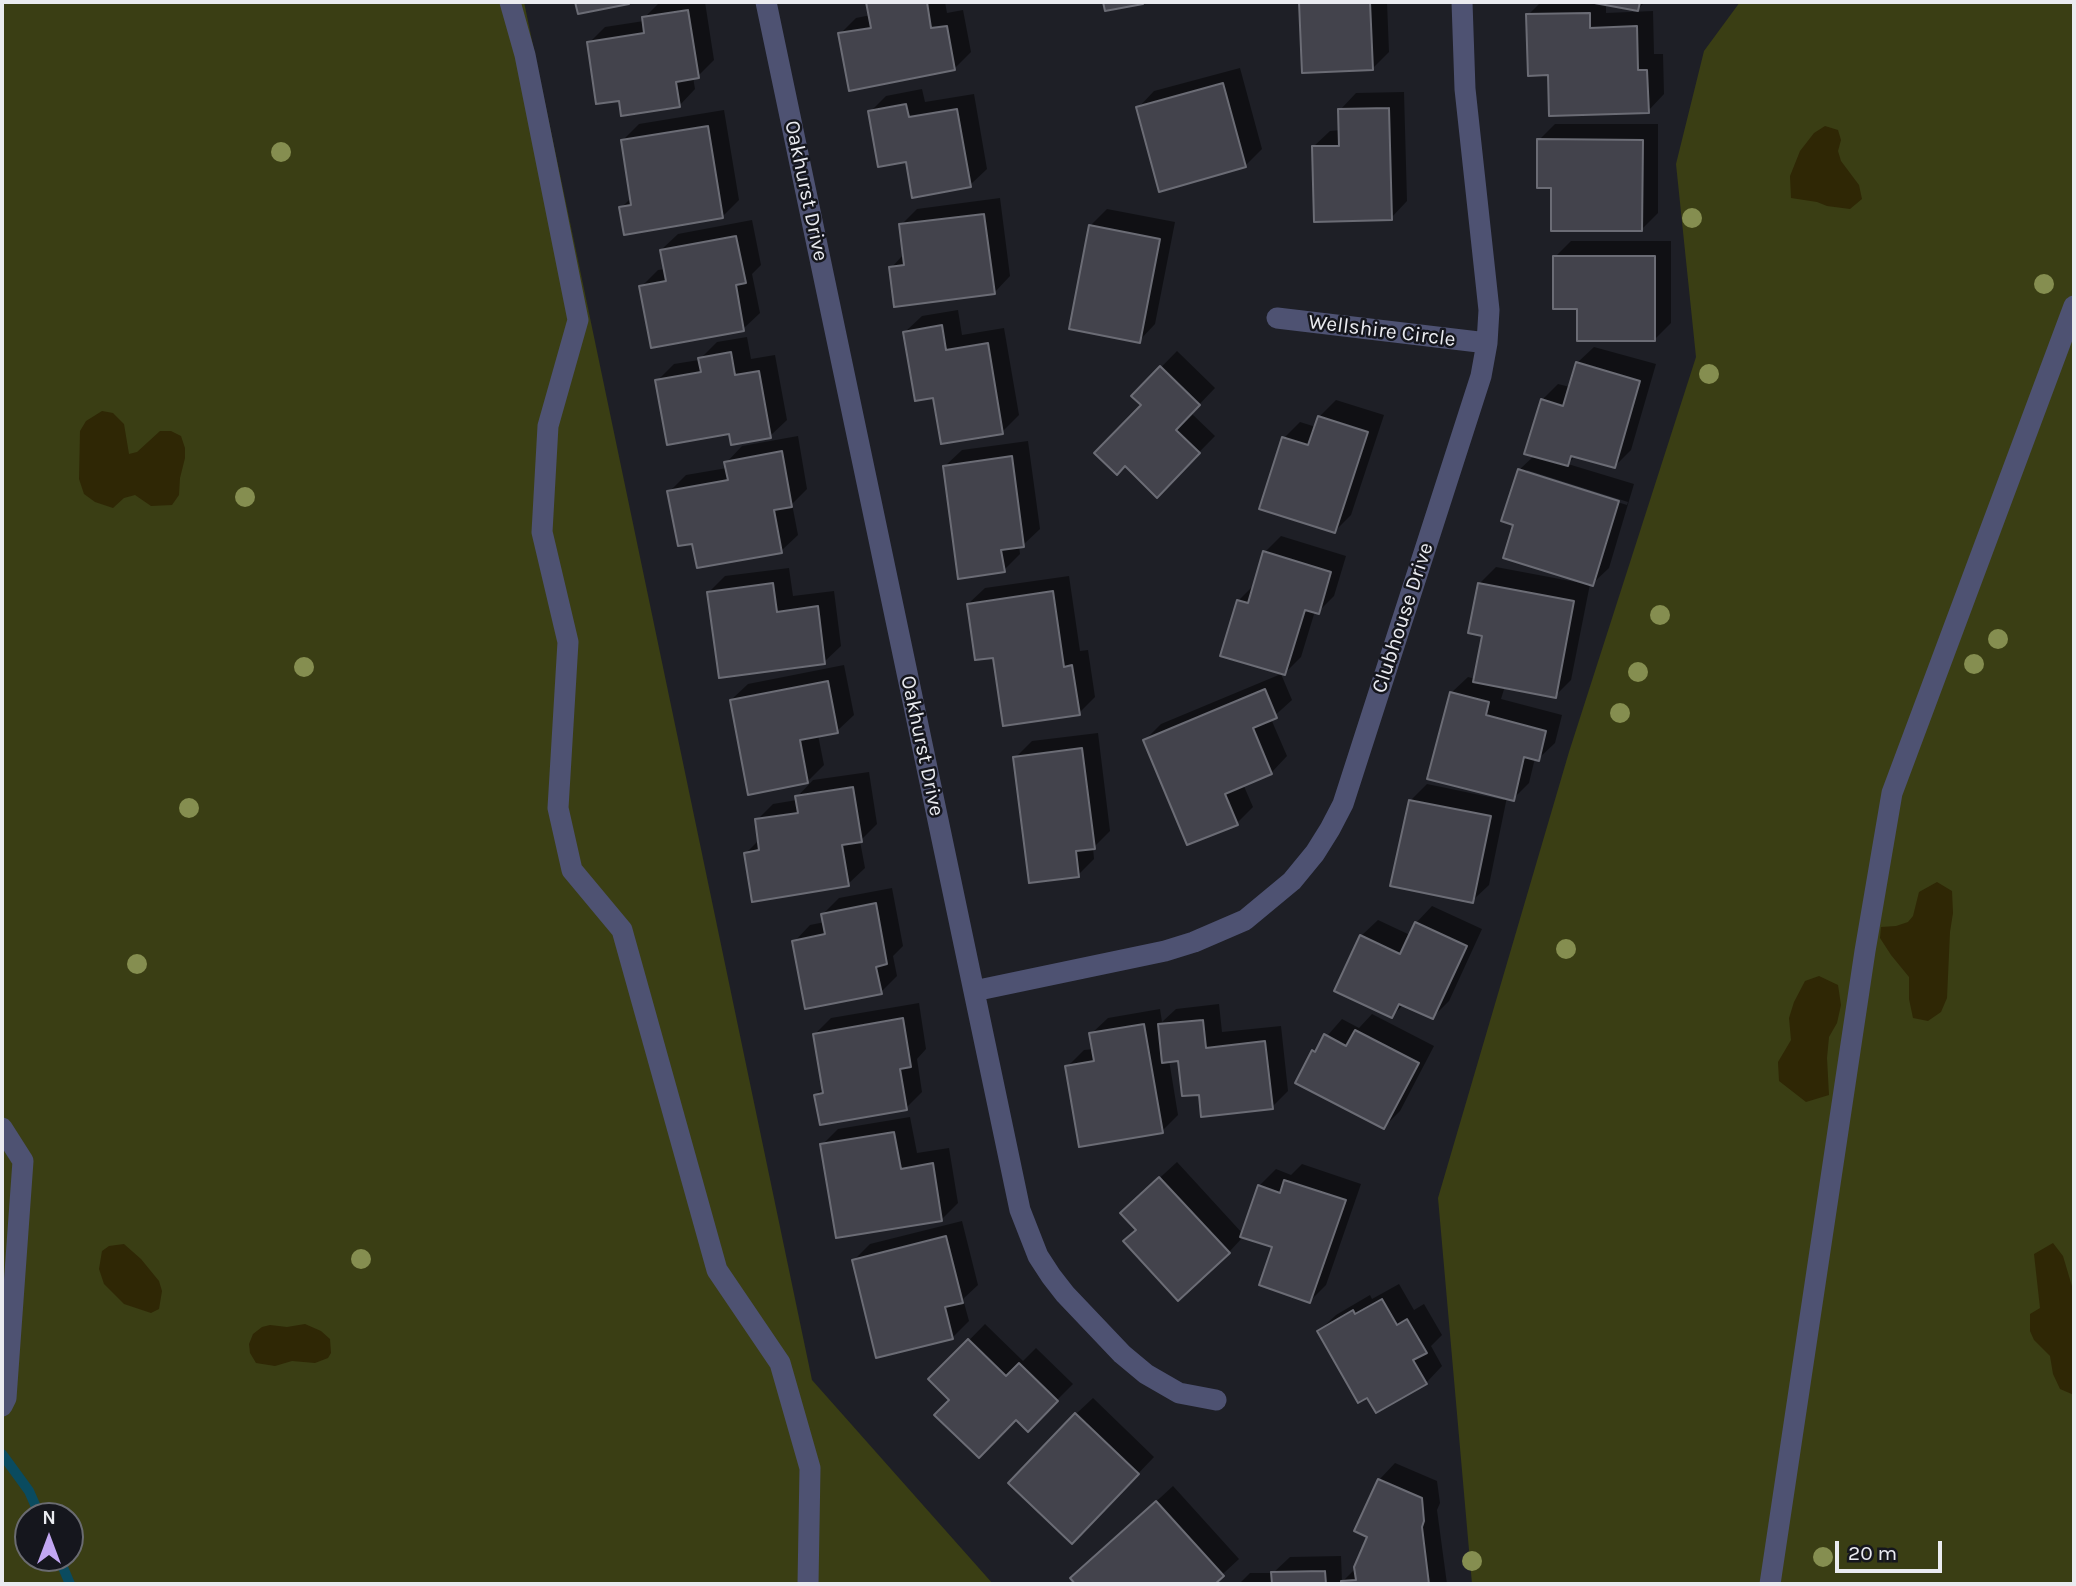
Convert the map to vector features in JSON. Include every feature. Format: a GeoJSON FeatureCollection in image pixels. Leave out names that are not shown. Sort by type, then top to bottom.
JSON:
{"type":"FeatureCollection","features":[{"type":"Feature","properties":{"kind":"street"},"geometry":{"type":"LineString","coordinates":[[510,2],[525,55],[578,320],[548,426],[542,532],[568,642],[558,808],[572,870],[622,930],[717,1270],[780,1363],[810,1468],[808,1584]]}},
{"type":"Feature","properties":{"kind":"street","name":"Oakhurst Drive"},"geometry":{"type":"LineString","coordinates":[[766,2],[1020,1210],[1038,1256],[1065,1294],[1122,1354],[1146,1374],[1178,1393],[1216,1400]]}},
{"type":"Feature","properties":{"kind":"street","name":"Clubhouse Drive"},"geometry":{"type":"LineString","coordinates":[[974,990],[1165,951],[1245,920],[1292,881],[1331,830],[1343,804],[1480,376],[1486,343],[1489,310],[1465,89],[1461,2]]}},
{"type":"Feature","properties":{"kind":"street"},"geometry":{"type":"LineString","coordinates":[[1770,1584],[1864,951],[1892,793],[2074,306]]}},
{"type":"Feature","properties":{"kind":"street","name":"Wellshire Circle"},"geometry":{"type":"LineString","coordinates":[[1277,318],[1486,343]]}},
{"type":"Feature","properties":{"kind":"street"},"geometry":{"type":"LineString","coordinates":[[2,1128],[23,1161],[4,1402]]}},
{"type":"Feature","properties":{"kind":"green space"},"geometry":{"type":"Polygon","coordinates":[[[2,2],[524,2],[812,1380],[993,1584],[2,1584],[2,2]]]}},
{"type":"Feature","properties":{"kind":"green space"},"geometry":{"type":"Polygon","coordinates":[[[1740,2],[2074,2],[2074,1584],[1472,1584],[1438,1198],[1569,752],[1696,357],[1676,164],[1704,51],[1740,2]]]}},
{"type":"Feature","properties":{"kind":"sand"},"geometry":{"type":"Polygon","coordinates":[[[1825,126],[1838,130],[1841,161],[1859,185],[1862,199],[1850,209],[1791,198],[1790,176],[1800,151],[1814,133],[1825,126]]]}},
{"type":"Feature","properties":{"kind":"sand"},"geometry":{"type":"Polygon","coordinates":[[[102,411],[113,413],[124,424],[129,454],[137,452],[160,431],[171,431],[181,436],[185,458],[179,495],[172,505],[151,506],[135,495],[124,498],[113,508],[95,502],[84,494],[79,479],[80,431],[86,421],[102,411]]]}},
{"type":"Feature","properties":{"kind":"sand"},"geometry":{"type":"Polygon","coordinates":[[[1937,882],[1952,891],[1953,913],[1947,998],[1941,1012],[1928,1021],[1913,1018],[1909,999],[1909,977],[1880,938],[1881,927],[1908,922],[1913,916],[1919,892],[1937,882]]]}},
{"type":"Feature","properties":{"kind":"sand"},"geometry":{"type":"Polygon","coordinates":[[[1819,976],[1838,985],[1841,1005],[1837,1023],[1829,1037],[1829,1095],[1806,1102],[1779,1081],[1778,1062],[1791,1040],[1789,1018],[1794,1002],[1805,981],[1819,976]]]}},
{"type":"Feature","properties":{"kind":"sand"},"geometry":{"type":"Polygon","coordinates":[[[2053,1243],[2063,1256],[2074,1293],[2074,1395],[2060,1389],[2053,1374],[2050,1356],[2034,1340],[2030,1331],[2030,1314],[2040,1308],[2034,1254],[2053,1243]]]}},
{"type":"Feature","properties":{"kind":"sand"},"geometry":{"type":"Polygon","coordinates":[[[124,1244],[159,1281],[162,1291],[159,1309],[151,1313],[124,1304],[104,1284],[99,1269],[102,1251],[109,1246],[124,1244]]]}},
{"type":"Feature","properties":{"kind":"sand"},"geometry":{"type":"Polygon","coordinates":[[[305,1324],[321,1331],[330,1339],[331,1353],[328,1358],[315,1363],[292,1361],[275,1366],[256,1363],[250,1353],[249,1344],[253,1334],[270,1325],[287,1327],[305,1324]]]}},
{"type":"Feature","properties":{"kind":"building"},"geometry":{"type":"Polygon","coordinates":[[[575,2],[628,2],[629,4],[578,14],[575,2]]]}},
{"type":"Feature","properties":{"kind":"building"},"geometry":{"type":"Polygon","coordinates":[[[866,2],[927,2],[931,28],[947,26],[955,70],[849,91],[838,33],[871,28],[866,2]]]}},
{"type":"Feature","properties":{"kind":"building"},"geometry":{"type":"Polygon","coordinates":[[[1103,2],[1142,2],[1143,4],[1105,11],[1103,2]]]}},
{"type":"Feature","properties":{"kind":"building"},"geometry":{"type":"Polygon","coordinates":[[[1299,2],[1370,2],[1373,70],[1302,73],[1299,2]]]}},
{"type":"Feature","properties":{"kind":"building"},"geometry":{"type":"Polygon","coordinates":[[[1589,2],[1640,2],[1638,11],[1589,2]]]}},
{"type":"Feature","properties":{"kind":"building"},"geometry":{"type":"Polygon","coordinates":[[[688,10],[699,78],[676,82],[680,107],[621,116],[619,101],[596,104],[587,42],[644,33],[642,17],[688,10]]]}},
{"type":"Feature","properties":{"kind":"building"},"geometry":{"type":"Polygon","coordinates":[[[1590,13],[1590,28],[1637,26],[1638,70],[1647,70],[1649,113],[1549,116],[1548,75],[1528,76],[1526,14],[1590,13]]]}},
{"type":"Feature","properties":{"kind":"building"},"geometry":{"type":"Polygon","coordinates":[[[1223,83],[1246,167],[1159,192],[1136,107],[1223,83]]]}},
{"type":"Feature","properties":{"kind":"building"},"geometry":{"type":"Polygon","coordinates":[[[906,104],[909,117],[957,109],[971,187],[912,198],[906,162],[878,167],[868,111],[906,104]]]}},
{"type":"Feature","properties":{"kind":"building"},"geometry":{"type":"Polygon","coordinates":[[[1389,108],[1392,220],[1314,222],[1312,146],[1339,146],[1338,109],[1389,108]]]}},
{"type":"Feature","properties":{"kind":"building"},"geometry":{"type":"Polygon","coordinates":[[[708,126],[723,218],[624,235],[619,207],[631,205],[621,140],[708,126]]]}},
{"type":"Feature","properties":{"kind":"building"},"geometry":{"type":"Polygon","coordinates":[[[1537,139],[1643,140],[1642,231],[1551,231],[1551,188],[1537,188],[1537,139]]]}},
{"type":"Feature","properties":{"kind":"building"},"geometry":{"type":"Polygon","coordinates":[[[984,214],[995,294],[894,307],[889,267],[904,265],[899,224],[984,214]]]}},
{"type":"Feature","properties":{"kind":"building"},"geometry":{"type":"Polygon","coordinates":[[[1089,225],[1160,239],[1140,343],[1069,329],[1089,225]]]}},
{"type":"Feature","properties":{"kind":"building"},"geometry":{"type":"Polygon","coordinates":[[[736,236],[746,283],[736,285],[744,331],[651,348],[639,286],[666,281],[660,250],[736,236]]]}},
{"type":"Feature","properties":{"kind":"building"},"geometry":{"type":"Polygon","coordinates":[[[1553,256],[1655,256],[1655,341],[1577,341],[1577,309],[1553,309],[1553,256]]]}},
{"type":"Feature","properties":{"kind":"building"},"geometry":{"type":"Polygon","coordinates":[[[942,325],[946,350],[988,343],[1003,434],[941,444],[933,398],[915,401],[903,332],[942,325]]]}},
{"type":"Feature","properties":{"kind":"building"},"geometry":{"type":"Polygon","coordinates":[[[731,352],[735,375],[759,371],[771,438],[731,445],[729,434],[667,445],[655,380],[701,372],[698,358],[731,352]]]}},
{"type":"Feature","properties":{"kind":"building"},"geometry":{"type":"Polygon","coordinates":[[[1576,362],[1640,381],[1615,468],[1571,456],[1568,466],[1524,454],[1541,399],[1563,406],[1576,362]]]}},
{"type":"Feature","properties":{"kind":"building"},"geometry":{"type":"Polygon","coordinates":[[[1160,366],[1200,405],[1176,430],[1200,453],[1157,498],[1125,466],[1117,475],[1094,453],[1141,405],[1131,396],[1160,366]]]}},
{"type":"Feature","properties":{"kind":"building"},"geometry":{"type":"Polygon","coordinates":[[[1318,416],[1368,432],[1335,533],[1259,509],[1282,437],[1308,445],[1318,416]]]}},
{"type":"Feature","properties":{"kind":"building"},"geometry":{"type":"Polygon","coordinates":[[[782,451],[792,507],[774,510],[782,553],[697,568],[692,544],[678,546],[667,491],[728,480],[724,462],[782,451]]]}},
{"type":"Feature","properties":{"kind":"building"},"geometry":{"type":"Polygon","coordinates":[[[1012,456],[1024,547],[1001,550],[1005,572],[958,579],[943,466],[1012,456]]]}},
{"type":"Feature","properties":{"kind":"building"},"geometry":{"type":"Polygon","coordinates":[[[1518,469],[1619,501],[1593,586],[1503,558],[1513,525],[1501,521],[1518,469]]]}},
{"type":"Feature","properties":{"kind":"building"},"geometry":{"type":"Polygon","coordinates":[[[1263,551],[1331,572],[1319,614],[1305,610],[1285,675],[1220,656],[1237,600],[1248,603],[1263,551]]]}},
{"type":"Feature","properties":{"kind":"building"},"geometry":{"type":"Polygon","coordinates":[[[773,583],[777,612],[818,606],[825,664],[719,678],[707,592],[773,583]]]}},
{"type":"Feature","properties":{"kind":"building"},"geometry":{"type":"Polygon","coordinates":[[[1478,583],[1574,601],[1556,698],[1473,682],[1482,636],[1468,633],[1478,583]]]}},
{"type":"Feature","properties":{"kind":"building"},"geometry":{"type":"Polygon","coordinates":[[[1053,591],[1064,667],[1072,665],[1080,715],[1003,726],[993,658],[975,660],[967,604],[1053,591]]]}},
{"type":"Feature","properties":{"kind":"building"},"geometry":{"type":"Polygon","coordinates":[[[828,681],[838,733],[800,740],[808,783],[748,795],[730,700],[828,681]]]}},
{"type":"Feature","properties":{"kind":"building"},"geometry":{"type":"Polygon","coordinates":[[[1265,689],[1277,718],[1253,728],[1272,774],[1225,794],[1238,825],[1187,845],[1143,740],[1265,689]]]}},
{"type":"Feature","properties":{"kind":"building"},"geometry":{"type":"Polygon","coordinates":[[[1450,692],[1489,702],[1486,715],[1546,731],[1539,761],[1524,757],[1514,801],[1427,779],[1450,692]]]}},
{"type":"Feature","properties":{"kind":"building"},"geometry":{"type":"Polygon","coordinates":[[[1082,748],[1095,849],[1076,851],[1079,877],[1029,883],[1013,757],[1082,748]]]}},
{"type":"Feature","properties":{"kind":"building"},"geometry":{"type":"Polygon","coordinates":[[[853,787],[862,842],[842,845],[849,886],[752,902],[744,853],[759,850],[755,819],[798,813],[795,796],[853,787]]]}},
{"type":"Feature","properties":{"kind":"building"},"geometry":{"type":"Polygon","coordinates":[[[1409,800],[1491,816],[1473,903],[1390,886],[1409,800]]]}},
{"type":"Feature","properties":{"kind":"building"},"geometry":{"type":"Polygon","coordinates":[[[876,903],[887,964],[876,967],[882,994],[805,1009],[792,941],[825,934],[821,914],[876,903]]]}},
{"type":"Feature","properties":{"kind":"building"},"geometry":{"type":"Polygon","coordinates":[[[1415,922],[1467,946],[1433,1019],[1399,1004],[1392,1018],[1334,991],[1360,935],[1400,954],[1415,922]]]}},
{"type":"Feature","properties":{"kind":"building"},"geometry":{"type":"Polygon","coordinates":[[[903,1018],[911,1067],[900,1069],[907,1110],[820,1125],[814,1095],[823,1093],[813,1034],[903,1018]]]}},
{"type":"Feature","properties":{"kind":"building"},"geometry":{"type":"Polygon","coordinates":[[[1203,1020],[1206,1048],[1265,1041],[1273,1109],[1201,1117],[1199,1095],[1182,1096],[1178,1061],[1162,1063],[1158,1024],[1203,1020]]]}},
{"type":"Feature","properties":{"kind":"building"},"geometry":{"type":"Polygon","coordinates":[[[1144,1024],[1163,1133],[1079,1147],[1065,1066],[1094,1061],[1089,1033],[1144,1024]]]}},
{"type":"Feature","properties":{"kind":"building"},"geometry":{"type":"Polygon","coordinates":[[[1355,1030],[1419,1063],[1384,1129],[1295,1083],[1312,1050],[1315,1052],[1324,1034],[1346,1046],[1355,1030]]]}},
{"type":"Feature","properties":{"kind":"building"},"geometry":{"type":"Polygon","coordinates":[[[894,1132],[901,1169],[933,1163],[942,1221],[836,1238],[820,1144],[894,1132]]]}},
{"type":"Feature","properties":{"kind":"building"},"geometry":{"type":"Polygon","coordinates":[[[1159,1177],[1230,1253],[1178,1301],[1123,1241],[1136,1230],[1120,1213],[1159,1177]]]}},
{"type":"Feature","properties":{"kind":"building"},"geometry":{"type":"Polygon","coordinates":[[[1284,1180],[1346,1200],[1310,1303],[1259,1285],[1272,1247],[1240,1237],[1258,1185],[1280,1193],[1284,1180]]]}},
{"type":"Feature","properties":{"kind":"building"},"geometry":{"type":"Polygon","coordinates":[[[946,1236],[963,1303],[945,1307],[953,1339],[876,1358],[852,1260],[946,1236]]]}},
{"type":"Feature","properties":{"kind":"building"},"geometry":{"type":"Polygon","coordinates":[[[1382,1299],[1397,1325],[1407,1319],[1427,1353],[1413,1360],[1427,1384],[1376,1413],[1367,1398],[1358,1403],[1317,1331],[1353,1310],[1355,1314],[1382,1299]]]}},
{"type":"Feature","properties":{"kind":"building"},"geometry":{"type":"Polygon","coordinates":[[[968,1339],[1006,1376],[1019,1363],[1058,1401],[1028,1432],[1016,1420],[979,1458],[934,1415],[949,1400],[928,1379],[968,1339]]]}},
{"type":"Feature","properties":{"kind":"building"},"geometry":{"type":"Polygon","coordinates":[[[1075,1413],[1139,1474],[1072,1544],[1008,1483],[1075,1413]]]}},
{"type":"Feature","properties":{"kind":"building"},"geometry":{"type":"Polygon","coordinates":[[[1378,1479],[1422,1498],[1422,1527],[1429,1584],[1341,1584],[1341,1581],[1356,1580],[1354,1567],[1367,1537],[1354,1531],[1378,1479]]]}},
{"type":"Feature","properties":{"kind":"building"},"geometry":{"type":"Polygon","coordinates":[[[1156,1501],[1224,1576],[1215,1584],[1075,1584],[1070,1578],[1156,1501]]]}},
{"type":"Feature","properties":{"kind":"building"},"geometry":{"type":"Polygon","coordinates":[[[1325,1571],[1326,1584],[1272,1584],[1271,1572],[1325,1571]]]}},
{"type":"Feature","properties":{"kind":"waterway"},"geometry":{"type":"LineString","coordinates":[[2,1454],[34,1502]]}},
{"type":"Feature","properties":{"kind":"waterway"},"geometry":{"type":"LineString","coordinates":[[65,1572],[70,1584]]}}]}
